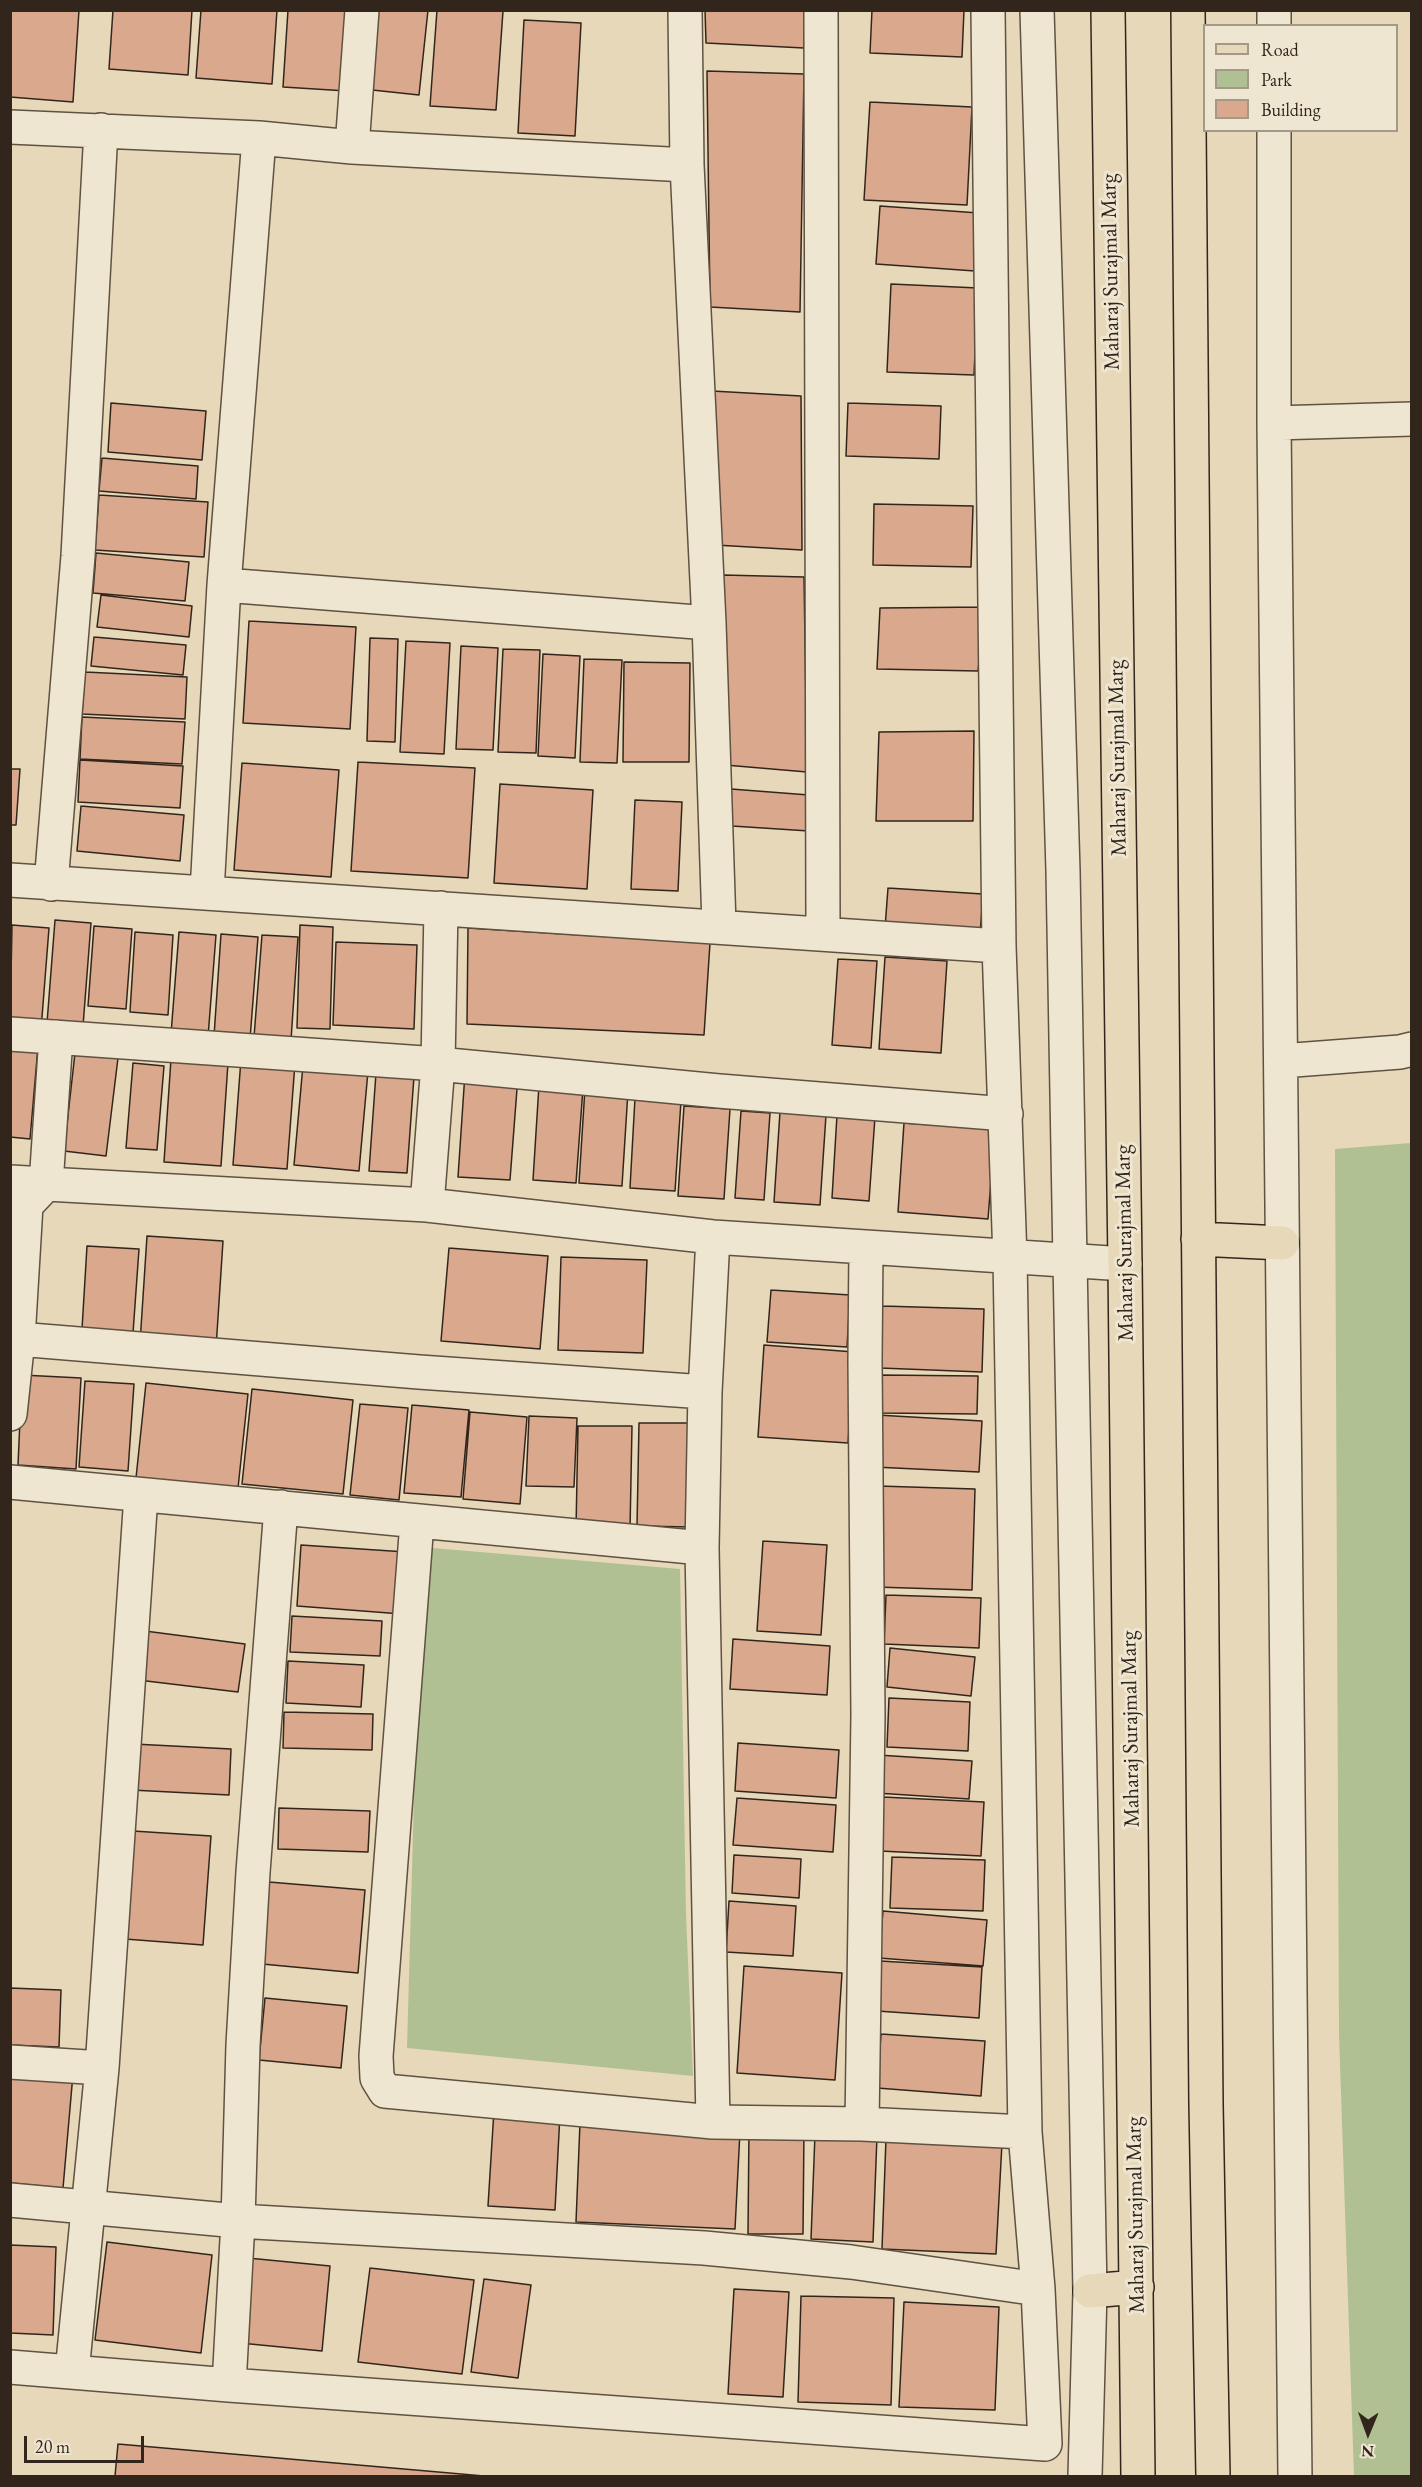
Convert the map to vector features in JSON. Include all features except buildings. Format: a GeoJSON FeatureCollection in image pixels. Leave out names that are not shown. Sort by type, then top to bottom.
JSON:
{"type":"FeatureCollection","features":[{"type":"Feature","properties":{"kind":"main road","name":"Maharaj Surajmal Marg"},"geometry":{"type":"LineString","coordinates":[[1108,10],[1138,2476]]}},
{"type":"Feature","properties":{"kind":"main road"},"geometry":{"type":"LineString","coordinates":[[1188,10],[1205,2080],[1213,2476]]}},
{"type":"Feature","properties":{"kind":"main road"},"geometry":{"type":"LineString","coordinates":[[1198,1239],[1282,1243]]}},
{"type":"Feature","properties":{"kind":"main road"},"geometry":{"type":"LineString","coordinates":[[1089,2291],[1137,2287]]}},
{"type":"Feature","properties":{"kind":"street"},"geometry":{"type":"LineString","coordinates":[[352,147],[362,10]]}},
{"type":"Feature","properties":{"kind":"street"},"geometry":{"type":"LineString","coordinates":[[678,10],[685,11],[687,165],[710,623],[719,925]]}},
{"type":"Feature","properties":{"kind":"street"},"geometry":{"type":"LineString","coordinates":[[821,10],[823,933]]}},
{"type":"Feature","properties":{"kind":"street"},"geometry":{"type":"LineString","coordinates":[[10,2367],[1045,2444],[1038,2289],[1025,2132],[1010,1258],[999,946],[988,10]]}},
{"type":"Feature","properties":{"kind":"street"},"geometry":{"type":"LineString","coordinates":[[1037,10],[1063,871],[1089,2291],[1085,2476]]}},
{"type":"Feature","properties":{"kind":"street"},"geometry":{"type":"LineString","coordinates":[[10,127],[260,138],[352,147],[687,165]]}},
{"type":"Feature","properties":{"kind":"street"},"geometry":{"type":"LineString","coordinates":[[51,884],[78,556],[101,130]]}},
{"type":"Feature","properties":{"kind":"street"},"geometry":{"type":"LineString","coordinates":[[1274,132],[1274,423],[1295,2476]]}},
{"type":"Feature","properties":{"kind":"street"},"geometry":{"type":"LineString","coordinates":[[207,892],[224,585],[260,138]]}},
{"type":"Feature","properties":{"kind":"street"},"geometry":{"type":"LineString","coordinates":[[1274,423],[1412,419]]}},
{"type":"Feature","properties":{"kind":"street"},"geometry":{"type":"LineString","coordinates":[[224,585],[710,623]]}},
{"type":"Feature","properties":{"kind":"street"},"geometry":{"type":"LineString","coordinates":[[10,880],[719,925],[999,946]]}},
{"type":"Feature","properties":{"kind":"street"},"geometry":{"type":"LineString","coordinates":[[427,1205],[438,1064],[441,908]]}},
{"type":"Feature","properties":{"kind":"street"},"geometry":{"type":"LineString","coordinates":[[10,1034],[438,1064],[719,1091],[1006,1114]]}},
{"type":"Feature","properties":{"kind":"street"},"geometry":{"type":"LineString","coordinates":[[10,1414],[18,1339],[26,1205],[46,1184],[56,1037]]}},
{"type":"Feature","properties":{"kind":"street"},"geometry":{"type":"LineString","coordinates":[[1281,1061],[1400,1052],[1412,1049]]}},
{"type":"Feature","properties":{"kind":"street"},"geometry":{"type":"LineString","coordinates":[[10,1182],[427,1205],[713,1237],[1125,1264]]}},
{"type":"Feature","properties":{"kind":"street"},"geometry":{"type":"LineString","coordinates":[[713,1237],[705,1392],[702,1548],[713,2122]]}},
{"type":"Feature","properties":{"kind":"street"},"geometry":{"type":"LineString","coordinates":[[862,2124],[868,1715],[866,1247]]}},
{"type":"Feature","properties":{"kind":"street"},"geometry":{"type":"LineString","coordinates":[[18,1339],[419,1372],[705,1392]]}},
{"type":"Feature","properties":{"kind":"street"},"geometry":{"type":"LineString","coordinates":[[10,1482],[702,1548]]}},
{"type":"Feature","properties":{"kind":"street"},"geometry":{"type":"LineString","coordinates":[[72,2372],[102,2068],[141,1495]]}},
{"type":"Feature","properties":{"kind":"street"},"geometry":{"type":"LineString","coordinates":[[229,2385],[238,2221],[243,2045],[253,1872],[281,1507]]}},
{"type":"Feature","properties":{"kind":"street"},"geometry":{"type":"LineString","coordinates":[[417,1522],[376,2056],[377,2078],[385,2091],[713,2122],[862,2124],[1025,2132]]}},
{"type":"Feature","properties":{"kind":"street"},"geometry":{"type":"LineString","coordinates":[[10,2062],[102,2068]]}},
{"type":"Feature","properties":{"kind":"street"},"geometry":{"type":"LineString","coordinates":[[10,2200],[87,2205],[238,2221],[704,2248],[851,2262],[1038,2289]]}},
{"type":"Feature","properties":{"kind":"green space"},"geometry":{"type":"Polygon","coordinates":[[[1411,1143],[1412,2476],[1354,2476],[1339,2034],[1335,1149],[1411,1143]]]}},
{"type":"Feature","properties":{"kind":"green space"},"geometry":{"type":"Polygon","coordinates":[[[421,1547],[680,1569],[686,1915],[693,2076],[407,2048],[421,1547]]]}}]}
